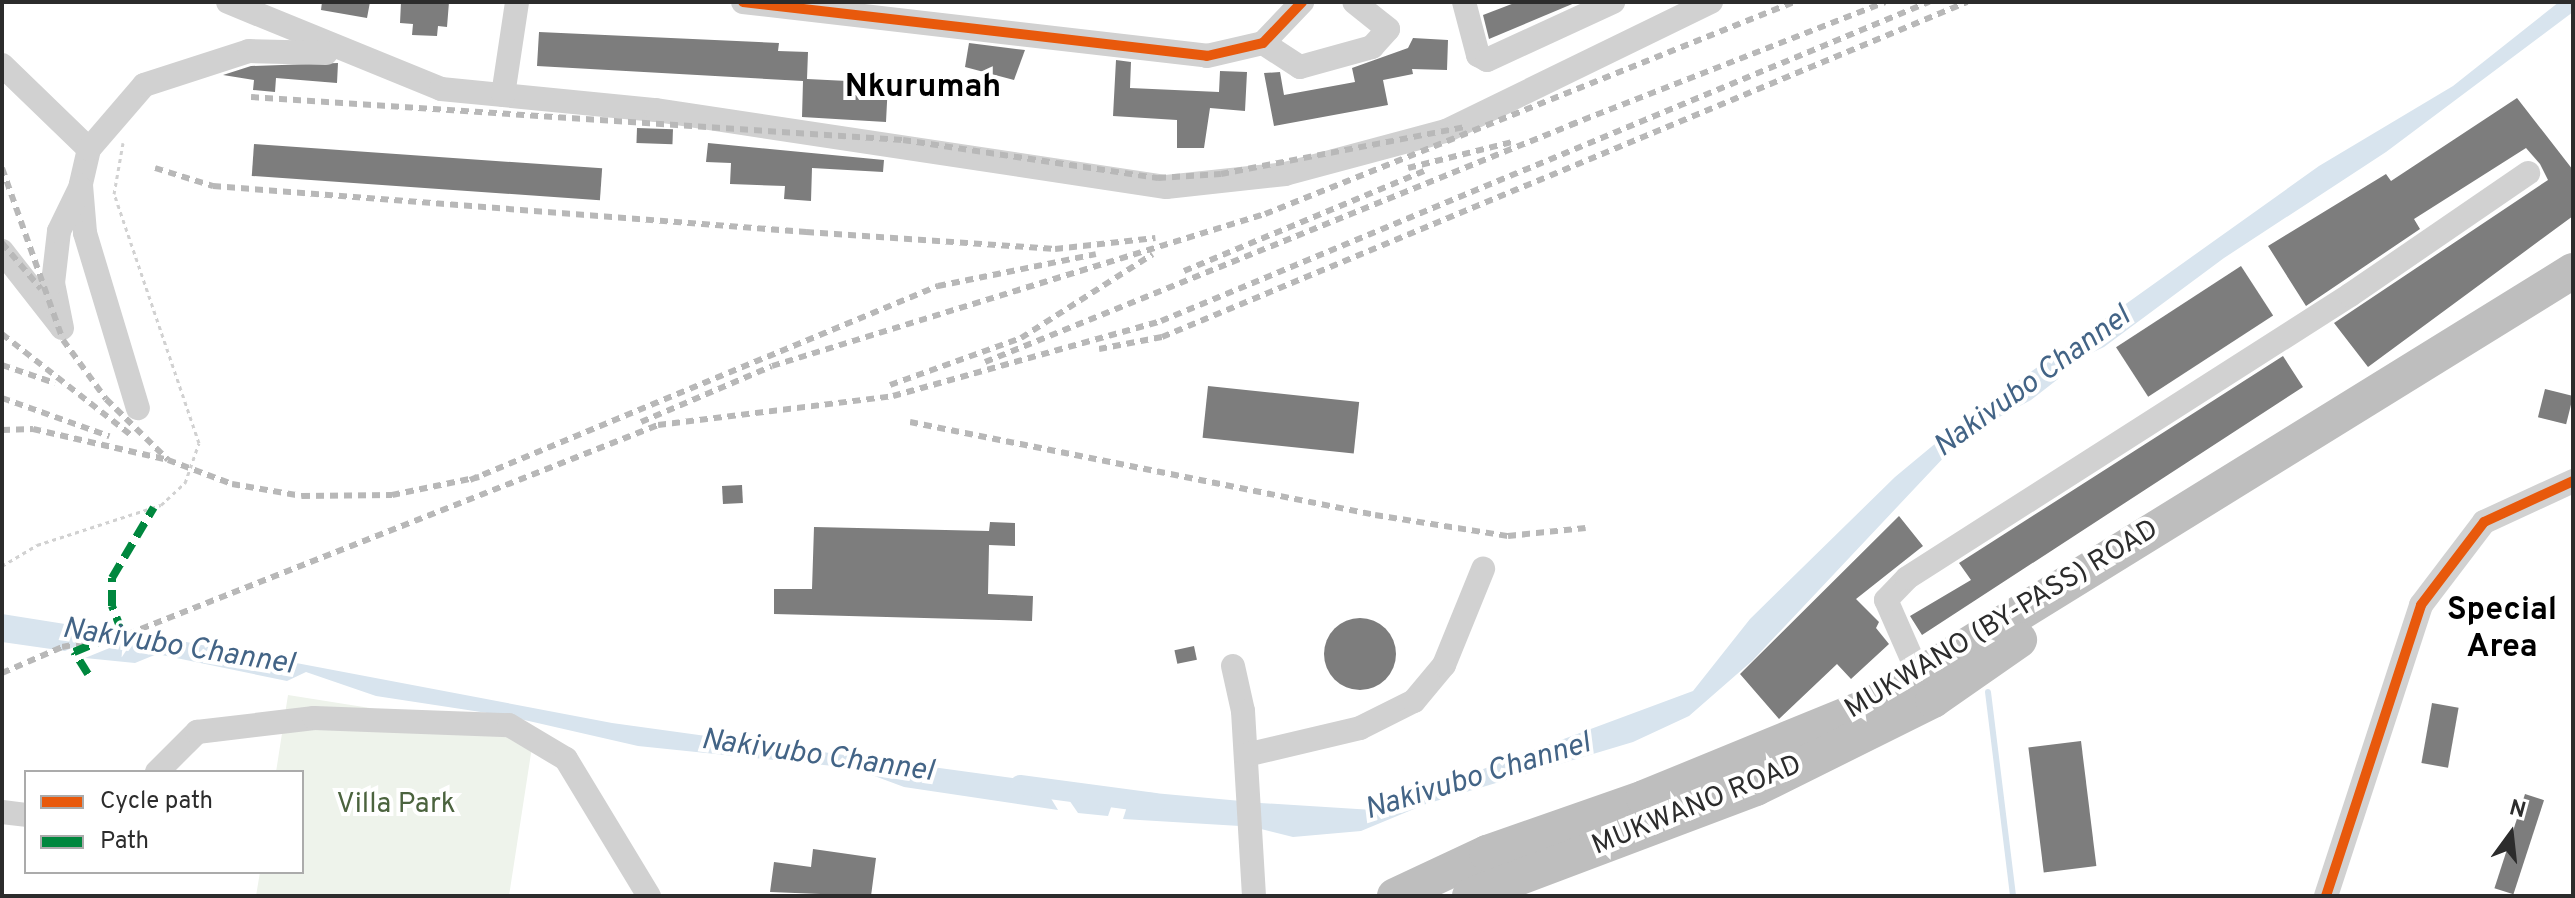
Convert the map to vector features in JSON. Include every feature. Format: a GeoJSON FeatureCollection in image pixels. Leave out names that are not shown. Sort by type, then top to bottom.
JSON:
{"type":"FeatureCollection","features":[{"type":"Feature","properties":{"kind":"highway","name":"MUKWANO (BY-PASS) ROAD"},"geometry":{"type":"LineString","coordinates":[[1395,896],[1487,853],[1644,798],[1871,705],[2573,271]]}},
{"type":"Feature","properties":{"kind":"highway","name":"MUKWANO ROAD"},"geometry":{"type":"LineString","coordinates":[[1470,896],[1756,788],[1933,700],[2078,599],[2149,533]]}},
{"type":"Feature","properties":{"kind":"street"},"geometry":{"type":"LineString","coordinates":[[228,2],[352,56],[441,89],[671,112],[1166,187],[1285,174],[1446,131],[1711,2]]}},
{"type":"Feature","properties":{"kind":"street"},"geometry":{"type":"LineString","coordinates":[[503,95],[517,2]]}},
{"type":"Feature","properties":{"kind":"street"},"geometry":{"type":"LineString","coordinates":[[743,2],[1174,55],[1229,55],[1263,43],[1302,2]]}},
{"type":"Feature","properties":{"kind":"street"},"geometry":{"type":"LineString","coordinates":[[1263,43],[1300,67],[1372,47],[1386,39],[1385,21],[1354,2]]}},
{"type":"Feature","properties":{"kind":"street"},"geometry":{"type":"LineString","coordinates":[[1464,2],[1478,55],[1487,60],[1613,2]]}},
{"type":"Feature","properties":{"kind":"street"},"geometry":{"type":"LineString","coordinates":[[2,251],[62,328],[53,283],[59,231],[81,185],[89,149],[144,85],[211,60],[284,48],[352,56]]}},
{"type":"Feature","properties":{"kind":"street"},"geometry":{"type":"LineString","coordinates":[[2,65],[89,149]]}},
{"type":"Feature","properties":{"kind":"street"},"geometry":{"type":"LineString","coordinates":[[1919,675],[1886,600],[1907,578],[2350,295],[2528,173]]}},
{"type":"Feature","properties":{"kind":"street"},"geometry":{"type":"LineString","coordinates":[[81,185],[95,279],[138,408]]}},
{"type":"Feature","properties":{"kind":"street"},"geometry":{"type":"LineString","coordinates":[[2326,896],[2421,605],[2484,522],[2573,481]]}},
{"type":"Feature","properties":{"kind":"street"},"geometry":{"type":"LineString","coordinates":[[1246,755],[1360,728],[1414,701],[1444,665],[1483,569]]}},
{"type":"Feature","properties":{"kind":"street"},"geometry":{"type":"LineString","coordinates":[[1233,666],[1246,755],[1254,896]]}},
{"type":"Feature","properties":{"kind":"street"},"geometry":{"type":"LineString","coordinates":[[159,770],[197,732],[314,718],[509,725],[566,759],[649,896]]}},
{"type":"Feature","properties":{"kind":"street"},"geometry":{"type":"LineString","coordinates":[[2,812],[24,815]]}},
{"type":"Feature","properties":{"kind":"path"},"geometry":{"type":"LineString","coordinates":[[2,566],[37,545],[161,505],[185,483],[199,443],[114,194],[125,130]]}},
{"type":"Feature","properties":{"kind":"green space","name":"Villa Park"},"geometry":{"type":"Polygon","coordinates":[[[288,695],[534,734],[509,896],[256,896],[260,874],[304,874],[304,770],[276,770],[288,695]]]}},
{"type":"Feature","properties":{"kind":"water"},"geometry":{"type":"Polygon","coordinates":[[[2559,2],[2573,2],[2573,12],[2386,152],[2224,258],[2104,347],[2062,367],[2058,379],[2031,400],[1964,436],[1752,661],[1689,716],[1633,742],[1426,804],[1361,831],[1293,837],[1257,828],[1260,803],[1373,810],[1693,691],[1750,619],[1895,477],[1966,418],[2319,166],[2453,86],[2559,2]]]}},
{"type":"Feature","properties":{"kind":"water"},"geometry":{"type":"Polygon","coordinates":[[[2,614],[109,631],[65,651],[2,642],[2,614]]]}},
{"type":"Feature","properties":{"kind":"water"},"geometry":{"type":"Polygon","coordinates":[[[144,634],[612,723],[1041,782],[1058,810],[904,787],[853,768],[638,746],[507,716],[376,696],[306,672],[287,681],[157,654],[135,663],[85,658],[144,634]]]}},
{"type":"Feature","properties":{"kind":"water"},"geometry":{"type":"Polygon","coordinates":[[[1058,784],[1117,790],[1108,816],[1078,813],[1058,784]]]}},
{"type":"Feature","properties":{"kind":"water"},"geometry":{"type":"Polygon","coordinates":[[[1132,791],[1241,801],[1240,826],[1123,819],[1132,791]]]}},
{"type":"Feature","properties":{"kind":"building"},"geometry":{"type":"Polygon","coordinates":[[[322,2],[370,2],[367,18],[321,10],[322,2]]]}},
{"type":"Feature","properties":{"kind":"building"},"geometry":{"type":"Polygon","coordinates":[[[401,2],[449,2],[447,27],[438,26],[437,36],[412,35],[413,24],[400,23],[401,2]]]}},
{"type":"Feature","properties":{"kind":"building"},"geometry":{"type":"Polygon","coordinates":[[[1517,2],[1577,2],[1489,39],[1483,15],[1517,2]]]}},
{"type":"Feature","properties":{"kind":"building"},"geometry":{"type":"Polygon","coordinates":[[[539,32],[779,43],[778,51],[808,52],[807,79],[888,83],[886,122],[802,117],[803,81],[537,66],[539,32]]]}},
{"type":"Feature","properties":{"kind":"building"},"geometry":{"type":"Polygon","coordinates":[[[1413,38],[1448,40],[1447,70],[1412,69],[1413,74],[1383,80],[1388,105],[1274,126],[1264,73],[1280,72],[1284,95],[1355,82],[1352,68],[1408,48],[1413,38]]]}},
{"type":"Feature","properties":{"kind":"building"},"geometry":{"type":"Polygon","coordinates":[[[969,43],[1025,50],[1014,80],[965,67],[969,43]]]}},
{"type":"Feature","properties":{"kind":"building"},"geometry":{"type":"Polygon","coordinates":[[[1116,60],[1131,62],[1130,88],[1219,92],[1220,71],[1247,72],[1245,111],[1210,108],[1204,148],[1177,148],[1177,120],[1113,116],[1116,60]]]}},
{"type":"Feature","properties":{"kind":"building"},"geometry":{"type":"Polygon","coordinates":[[[338,63],[337,83],[276,78],[275,92],[253,90],[254,80],[223,75],[251,66],[338,63]]]}},
{"type":"Feature","properties":{"kind":"building"},"geometry":{"type":"Polygon","coordinates":[[[2517,98],[2573,170],[2573,216],[2368,367],[2334,323],[2548,180],[2540,164],[2526,148],[2414,219],[2420,229],[2306,306],[2268,246],[2386,174],[2391,181],[2517,98]]]}},
{"type":"Feature","properties":{"kind":"building"},"geometry":{"type":"Polygon","coordinates":[[[637,128],[673,129],[672,144],[636,143],[637,128]]]}},
{"type":"Feature","properties":{"kind":"building"},"geometry":{"type":"Polygon","coordinates":[[[708,143],[884,160],[883,172],[812,168],[811,201],[784,199],[785,186],[730,184],[731,163],[706,162],[708,143]]]}},
{"type":"Feature","properties":{"kind":"building"},"geometry":{"type":"Polygon","coordinates":[[[254,144],[602,168],[600,200],[252,176],[254,144]]]}},
{"type":"Feature","properties":{"kind":"building"},"geometry":{"type":"Polygon","coordinates":[[[2241,266],[2273,315],[2148,397],[2116,347],[2241,266]]]}},
{"type":"Feature","properties":{"kind":"building"},"geometry":{"type":"Polygon","coordinates":[[[2283,356],[2303,387],[1922,635],[1910,616],[1971,580],[1959,563],[2283,356]]]}},
{"type":"Feature","properties":{"kind":"building"},"geometry":{"type":"Polygon","coordinates":[[[1208,386],[1359,402],[1354,454],[1203,438],[1208,386]]]}},
{"type":"Feature","properties":{"kind":"building"},"geometry":{"type":"Polygon","coordinates":[[[2545,389],[2573,396],[2566,424],[2538,417],[2545,389]]]}},
{"type":"Feature","properties":{"kind":"building"},"geometry":{"type":"Polygon","coordinates":[[[742,485],[743,503],[723,504],[722,486],[742,485]]]}},
{"type":"Feature","properties":{"kind":"building"},"geometry":{"type":"Polygon","coordinates":[[[1899,516],[1923,546],[1856,599],[1879,622],[1876,628],[1889,644],[1851,679],[1837,664],[1779,719],[1740,674],[1899,516]]]}},
{"type":"Feature","properties":{"kind":"building"},"geometry":{"type":"Polygon","coordinates":[[[990,522],[1015,523],[1015,546],[989,545],[988,594],[1033,596],[1032,621],[774,614],[774,589],[812,589],[814,527],[989,531],[990,522]]]}},
{"type":"Feature","properties":{"kind":"building"},"geometry":{"type":"Polygon","coordinates":[[[1360,618],[1380,624],[1390,634],[1396,654],[1390,674],[1380,684],[1360,690],[1340,684],[1330,674],[1324,654],[1330,634],[1340,624],[1360,618]]]}},
{"type":"Feature","properties":{"kind":"building"},"geometry":{"type":"Polygon","coordinates":[[[1194,646],[1197,660],[1177,664],[1174,650],[1194,646]]]}},
{"type":"Feature","properties":{"kind":"building"},"geometry":{"type":"Polygon","coordinates":[[[2432,703],[2459,708],[2448,768],[2421,763],[2432,703]]]}},
{"type":"Feature","properties":{"kind":"building"},"geometry":{"type":"Polygon","coordinates":[[[2081,741],[2096,866],[2044,873],[2028,747],[2081,741]]]}},
{"type":"Feature","properties":{"kind":"building"},"geometry":{"type":"Polygon","coordinates":[[[2525,794],[2544,800],[2513,894],[2494,888],[2525,794]]]}},
{"type":"Feature","properties":{"kind":"building"},"geometry":{"type":"Polygon","coordinates":[[[813,849],[876,858],[871,896],[770,892],[774,862],[811,867],[813,849]]]}},
{"type":"Feature","properties":{"kind":"waterway","name":"Nakivubo Channel"},"geometry":{"type":"LineString","coordinates":[[97,635],[137,640]]}},
{"type":"Feature","properties":{"kind":"waterway"},"geometry":{"type":"LineString","coordinates":[[1988,692],[2013,896]]}},
{"type":"Feature","properties":{"kind":"waterway","name":"Nakivubo Channel"},"geometry":{"type":"LineString","coordinates":[[1020,785],[1155,803]]}},
{"type":"Feature","properties":{"kind":"railway"},"geometry":{"type":"LineString","coordinates":[[641,422],[772,366],[1265,214],[1794,2]]}},
{"type":"Feature","properties":{"kind":"railway"},"geometry":{"type":"LineString","coordinates":[[1570,125],[1885,2]]}},
{"type":"Feature","properties":{"kind":"railway"},"geometry":{"type":"LineString","coordinates":[[2,673],[62,647],[128,634],[658,425],[893,396],[1161,321],[1929,2]]}},
{"type":"Feature","properties":{"kind":"railway"},"geometry":{"type":"LineString","coordinates":[[1099,349],[1162,337],[1967,2]]}},
{"type":"Feature","properties":{"kind":"railway"},"geometry":{"type":"LineString","coordinates":[[251,97],[903,140],[1158,178],[1221,174],[1466,127]]}},
{"type":"Feature","properties":{"kind":"railway"},"geometry":{"type":"LineString","coordinates":[[985,362],[1578,122]]}},
{"type":"Feature","properties":{"kind":"railway"},"geometry":{"type":"LineString","coordinates":[[1408,168],[1516,141]]}},
{"type":"Feature","properties":{"kind":"railway"},"geometry":{"type":"LineString","coordinates":[[2,168],[63,340],[106,399],[168,460]]}},
{"type":"Feature","properties":{"kind":"railway"},"geometry":{"type":"LineString","coordinates":[[155,168],[213,186],[806,232],[1055,249],[1155,238]]}},
{"type":"Feature","properties":{"kind":"railway"},"geometry":{"type":"LineString","coordinates":[[1184,271],[1424,171]]}},
{"type":"Feature","properties":{"kind":"railway"},"geometry":{"type":"LineString","coordinates":[[2,243],[41,289]]}},
{"type":"Feature","properties":{"kind":"railway"},"geometry":{"type":"LineString","coordinates":[[470,480],[938,286],[1096,254]]}},
{"type":"Feature","properties":{"kind":"railway"},"geometry":{"type":"LineString","coordinates":[[890,385],[1021,338],[1153,254]]}},
{"type":"Feature","properties":{"kind":"railway"},"geometry":{"type":"LineString","coordinates":[[2,334],[131,435]]}},
{"type":"Feature","properties":{"kind":"railway"},"geometry":{"type":"LineString","coordinates":[[2,365],[55,383]]}},
{"type":"Feature","properties":{"kind":"railway"},"geometry":{"type":"LineString","coordinates":[[2,398],[109,436]]}},
{"type":"Feature","properties":{"kind":"railway"},"geometry":{"type":"LineString","coordinates":[[910,422],[1375,515],[1508,536],[1586,528]]}},
{"type":"Feature","properties":{"kind":"railway"},"geometry":{"type":"LineString","coordinates":[[2,430],[33,429],[168,460],[232,484],[302,496],[392,495],[479,477]]}},
{"type":"Feature","properties":{"kind":"marked path"},"geometry":{"type":"LineString","coordinates":[[88,674],[74,652],[122,632],[112,606],[112,578],[154,507]]}},
{"type":"Feature","properties":{"kind":"cycle path"},"geometry":{"type":"LineString","coordinates":[[743,2],[1207,56],[1263,43],[1302,2]]}},
{"type":"Feature","properties":{"kind":"cycle path"},"geometry":{"type":"LineString","coordinates":[[2326,896],[2421,605],[2484,522],[2573,481]]}},
{"type":"Feature","properties":{"kind":"district","name":"Nkurumah"},"geometry":{"type":"Point","coordinates":[923,88]}},
{"type":"Feature","properties":{"kind":"district","name":"Special Area"},"geometry":{"type":"Point","coordinates":[2502,630]}}]}
